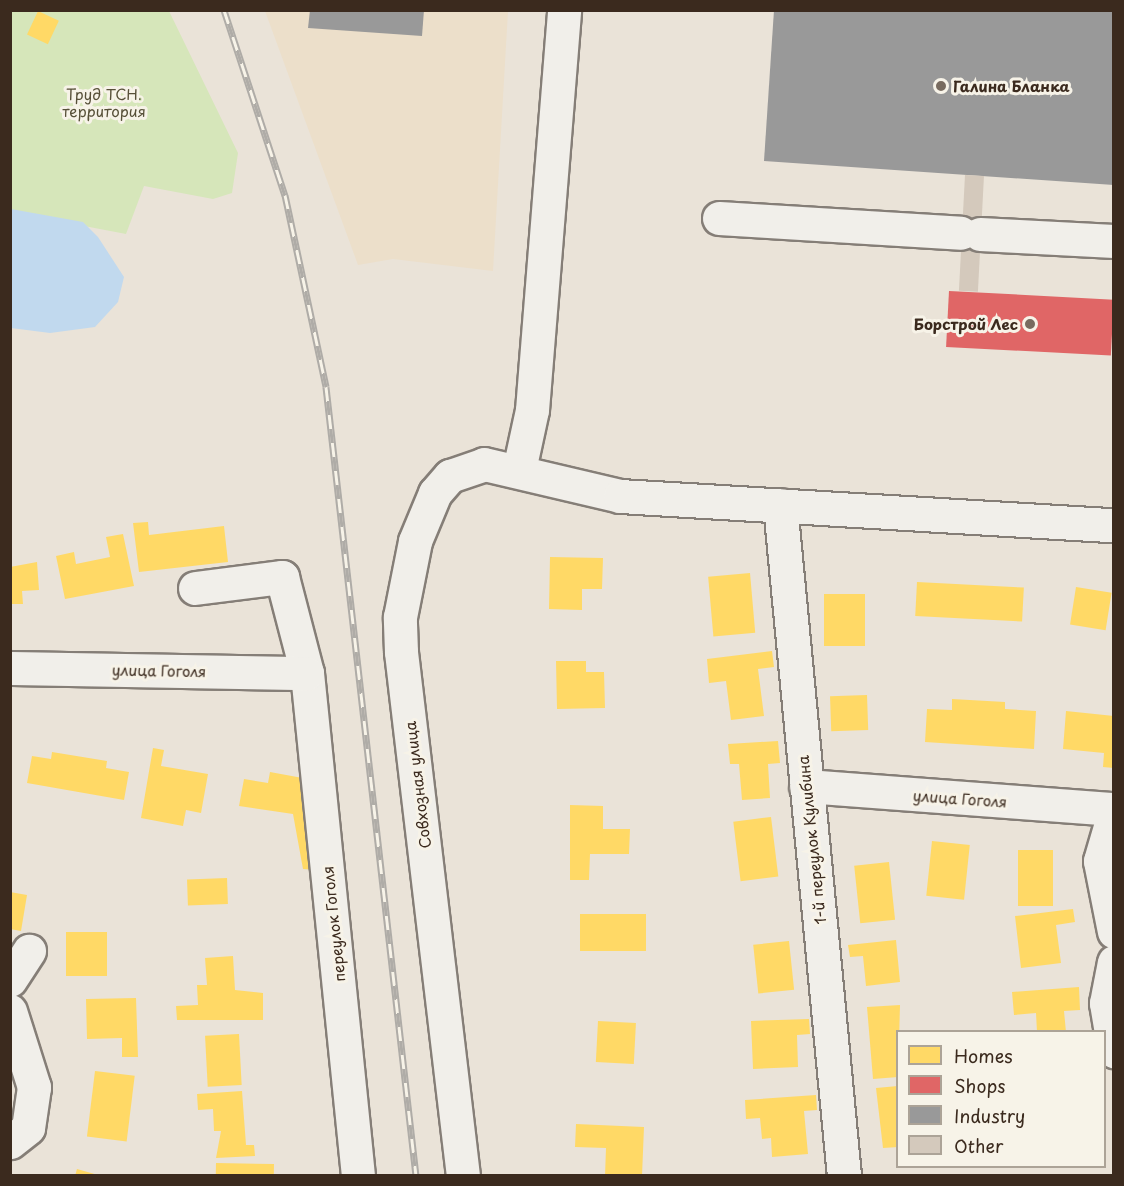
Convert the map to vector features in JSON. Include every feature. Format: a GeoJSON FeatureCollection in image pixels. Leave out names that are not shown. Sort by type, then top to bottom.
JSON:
{"type":"FeatureCollection","features":[{"type":"Feature","properties":{"kind":"street"},"geometry":{"type":"LineString","coordinates":[[564,10],[532,410],[519,470],[580,490],[620,495],[1113,525]]}},
{"type":"Feature","properties":{"kind":"street"},"geometry":{"type":"LineString","coordinates":[[719,218],[1113,242]]}},
{"type":"Feature","properties":{"kind":"street","name":"Совхозная улица"},"geometry":{"type":"LineString","coordinates":[[463,1176],[400,617],[415,541],[435,493],[467,468],[484,464],[519,470]]}},
{"type":"Feature","properties":{"kind":"street","name":"1-й переулок Кулибина"},"geometry":{"type":"LineString","coordinates":[[780,505],[844,1176]]}},
{"type":"Feature","properties":{"kind":"street","name":"переулок Гоголя"},"geometry":{"type":"LineString","coordinates":[[195,588],[282,577],[307,673],[358,1176]]}},
{"type":"Feature","properties":{"kind":"street","name":"улица Гоголя"},"geometry":{"type":"LineString","coordinates":[[10,668],[307,673]]}},
{"type":"Feature","properties":{"kind":"street","name":"улица Гоголя"},"geometry":{"type":"LineString","coordinates":[[806,786],[1113,811]]}},
{"type":"Feature","properties":{"kind":"street"},"geometry":{"type":"LineString","coordinates":[[1113,811],[1100,861],[1113,932]]}},
{"type":"Feature","properties":{"kind":"street"},"geometry":{"type":"LineString","coordinates":[[10,980],[28,951]]}},
{"type":"Feature","properties":{"kind":"street"},"geometry":{"type":"LineString","coordinates":[[1113,962],[1106,1003],[1113,1051]]}},
{"type":"Feature","properties":{"kind":"street"},"geometry":{"type":"LineString","coordinates":[[10,1011],[34,1087],[28,1128],[11,1143]]}},
{"type":"Feature","properties":{"kind":"shaded area"},"geometry":{"type":"Polygon","coordinates":[[[265,11],[508,11],[493,271],[393,259],[358,265],[265,11]]]}},
{"type":"Feature","properties":{"kind":"green space","name":"Труд ТСН. территория"},"geometry":{"type":"Polygon","coordinates":[[[10,11],[169,11],[238,153],[232,193],[213,199],[144,186],[126,234],[11,212],[10,11]]]}},
{"type":"Feature","properties":{"kind":"water"},"geometry":{"type":"Polygon","coordinates":[[[11,209],[83,222],[98,237],[124,277],[118,302],[95,327],[50,333],[11,328],[11,209]]]}},
{"type":"Feature","properties":{"kind":"building: Homes"},"geometry":{"type":"Polygon","coordinates":[[[38,11],[59,21],[48,44],[27,35],[38,11]]]}},
{"type":"Feature","properties":{"kind":"building: Homes"},"geometry":{"type":"Polygon","coordinates":[[[148,522],[149,535],[224,526],[228,562],[139,572],[133,523],[148,522]]]}},
{"type":"Feature","properties":{"kind":"building: Homes"},"geometry":{"type":"Polygon","coordinates":[[[123,534],[134,586],[65,599],[56,556],[74,552],[76,564],[110,557],[106,537],[123,534]]]}},
{"type":"Feature","properties":{"kind":"building: Homes"},"geometry":{"type":"Polygon","coordinates":[[[550,557],[603,558],[602,589],[582,589],[582,610],[549,609],[550,557]]]}},
{"type":"Feature","properties":{"kind":"building: Homes"},"geometry":{"type":"Polygon","coordinates":[[[37,562],[39,590],[22,591],[23,604],[10,604],[10,567],[37,562]]]}},
{"type":"Feature","properties":{"kind":"building: Homes"},"geometry":{"type":"Polygon","coordinates":[[[750,573],[755,633],[713,636],[708,577],[750,573]]]}},
{"type":"Feature","properties":{"kind":"building: Homes"},"geometry":{"type":"Polygon","coordinates":[[[917,582],[1024,588],[1022,622],[915,616],[917,582]]]}},
{"type":"Feature","properties":{"kind":"building: Homes"},"geometry":{"type":"Polygon","coordinates":[[[1076,587],[1112,593],[1106,630],[1070,625],[1076,587]]]}},
{"type":"Feature","properties":{"kind":"building: Homes"},"geometry":{"type":"Polygon","coordinates":[[[824,594],[865,594],[865,646],[824,646],[824,594]]]}},
{"type":"Feature","properties":{"kind":"building: Homes"},"geometry":{"type":"Polygon","coordinates":[[[772,651],[774,667],[758,669],[764,716],[731,720],[726,681],[709,683],[707,659],[772,651]]]}},
{"type":"Feature","properties":{"kind":"building: Homes"},"geometry":{"type":"Polygon","coordinates":[[[556,661],[586,661],[586,672],[604,672],[605,708],[557,709],[556,661]]]}},
{"type":"Feature","properties":{"kind":"building: Homes"},"geometry":{"type":"Polygon","coordinates":[[[867,695],[868,730],[831,731],[830,696],[867,695]]]}},
{"type":"Feature","properties":{"kind":"building: Homes"},"geometry":{"type":"Polygon","coordinates":[[[952,699],[1005,702],[1005,709],[1036,711],[1034,749],[925,742],[927,709],[952,710],[952,699]]]}},
{"type":"Feature","properties":{"kind":"building: Homes"},"geometry":{"type":"Polygon","coordinates":[[[1066,711],[1114,716],[1114,768],[1103,767],[1104,753],[1063,749],[1066,711]]]}},
{"type":"Feature","properties":{"kind":"building: Homes"},"geometry":{"type":"Polygon","coordinates":[[[778,741],[780,763],[768,764],[770,798],[742,800],[739,764],[730,764],[728,744],[778,741]]]}},
{"type":"Feature","properties":{"kind":"building: Homes"},"geometry":{"type":"Polygon","coordinates":[[[153,748],[164,750],[161,766],[208,774],[201,813],[186,810],[183,826],[141,818],[153,748]]]}},
{"type":"Feature","properties":{"kind":"building: Homes"},"geometry":{"type":"Polygon","coordinates":[[[52,752],[107,761],[106,768],[129,772],[124,800],[27,783],[32,756],[51,759],[52,752]]]}},
{"type":"Feature","properties":{"kind":"building: Homes"},"geometry":{"type":"Polygon","coordinates":[[[270,772],[308,779],[316,870],[303,869],[293,814],[239,806],[244,779],[268,783],[270,772]]]}},
{"type":"Feature","properties":{"kind":"building: Homes"},"geometry":{"type":"Polygon","coordinates":[[[570,805],[603,806],[603,829],[630,829],[629,854],[590,854],[589,880],[570,880],[570,805]]]}},
{"type":"Feature","properties":{"kind":"building: Homes"},"geometry":{"type":"Polygon","coordinates":[[[771,817],[778,877],[741,881],[733,822],[771,817]]]}},
{"type":"Feature","properties":{"kind":"building: Homes"},"geometry":{"type":"Polygon","coordinates":[[[932,841],[970,845],[964,900],[926,896],[932,841]]]}},
{"type":"Feature","properties":{"kind":"building: Homes"},"geometry":{"type":"Polygon","coordinates":[[[1018,850],[1053,850],[1053,906],[1018,906],[1018,850]]]}},
{"type":"Feature","properties":{"kind":"building: Homes"},"geometry":{"type":"Polygon","coordinates":[[[889,862],[895,920],[860,923],[854,866],[889,862]]]}},
{"type":"Feature","properties":{"kind":"building: Homes"},"geometry":{"type":"Polygon","coordinates":[[[227,878],[228,904],[188,905],[187,879],[227,878]]]}},
{"type":"Feature","properties":{"kind":"building: Homes"},"geometry":{"type":"Polygon","coordinates":[[[10,892],[27,895],[21,931],[10,929],[10,892]]]}},
{"type":"Feature","properties":{"kind":"building: Homes"},"geometry":{"type":"Polygon","coordinates":[[[1073,909],[1075,922],[1056,925],[1061,963],[1021,968],[1015,916],[1073,909]]]}},
{"type":"Feature","properties":{"kind":"building: Homes"},"geometry":{"type":"Polygon","coordinates":[[[580,914],[646,914],[646,951],[580,951],[580,914]]]}},
{"type":"Feature","properties":{"kind":"building: Homes"},"geometry":{"type":"Polygon","coordinates":[[[66,932],[107,932],[107,976],[66,976],[66,932]]]}},
{"type":"Feature","properties":{"kind":"building: Homes"},"geometry":{"type":"Polygon","coordinates":[[[896,940],[900,982],[866,986],[863,956],[850,957],[848,945],[896,940]]]}},
{"type":"Feature","properties":{"kind":"building: Homes"},"geometry":{"type":"Polygon","coordinates":[[[789,941],[794,990],[758,993],[753,945],[789,941]]]}},
{"type":"Feature","properties":{"kind":"building: Homes"},"geometry":{"type":"Polygon","coordinates":[[[233,956],[235,990],[263,993],[263,1020],[177,1020],[176,1006],[198,1005],[197,985],[207,985],[205,958],[233,956]]]}},
{"type":"Feature","properties":{"kind":"building: Homes"},"geometry":{"type":"Polygon","coordinates":[[[1079,987],[1080,1010],[1064,1011],[1066,1030],[1037,1030],[1036,1013],[1014,1015],[1012,992],[1079,987]]]}},
{"type":"Feature","properties":{"kind":"building: Homes"},"geometry":{"type":"Polygon","coordinates":[[[136,998],[138,1057],[122,1057],[122,1038],[87,1039],[86,999],[136,998]]]}},
{"type":"Feature","properties":{"kind":"building: Homes"},"geometry":{"type":"Polygon","coordinates":[[[900,1005],[899,1030],[896,1030],[896,1077],[873,1079],[867,1007],[900,1005]]]}},
{"type":"Feature","properties":{"kind":"building: Homes"},"geometry":{"type":"Polygon","coordinates":[[[809,1019],[810,1034],[797,1035],[798,1067],[753,1069],[751,1021],[809,1019]]]}},
{"type":"Feature","properties":{"kind":"building: Homes"},"geometry":{"type":"Polygon","coordinates":[[[598,1021],[636,1023],[634,1064],[596,1062],[598,1021]]]}},
{"type":"Feature","properties":{"kind":"building: Homes"},"geometry":{"type":"Polygon","coordinates":[[[239,1034],[242,1085],[208,1087],[205,1036],[239,1034]]]}},
{"type":"Feature","properties":{"kind":"building: Homes"},"geometry":{"type":"Polygon","coordinates":[[[95,1071],[135,1076],[127,1141],[87,1137],[95,1071]]]}},
{"type":"Feature","properties":{"kind":"building: Homes"},"geometry":{"type":"Polygon","coordinates":[[[896,1086],[896,1147],[883,1148],[876,1088],[896,1086]]]}},
{"type":"Feature","properties":{"kind":"building: Homes"},"geometry":{"type":"Polygon","coordinates":[[[242,1091],[246,1145],[254,1145],[255,1156],[216,1158],[221,1131],[214,1131],[213,1109],[198,1110],[197,1094],[242,1091]]]}},
{"type":"Feature","properties":{"kind":"building: Homes"},"geometry":{"type":"Polygon","coordinates":[[[816,1095],[817,1110],[804,1111],[808,1154],[772,1157],[771,1138],[762,1139],[760,1118],[746,1119],[745,1100],[816,1095]]]}},
{"type":"Feature","properties":{"kind":"building: Homes"},"geometry":{"type":"Polygon","coordinates":[[[576,1124],[644,1127],[642,1176],[605,1176],[606,1148],[575,1147],[576,1124]]]}},
{"type":"Feature","properties":{"kind":"building: Homes"},"geometry":{"type":"Polygon","coordinates":[[[216,1163],[274,1164],[274,1176],[216,1176],[216,1163]]]}},
{"type":"Feature","properties":{"kind":"building: Homes"},"geometry":{"type":"Polygon","coordinates":[[[77,1169],[98,1175],[75,1176],[77,1169]]]}},
{"type":"Feature","properties":{"kind":"building: Shops","name":"Борстрой Лес"},"geometry":{"type":"Polygon","coordinates":[[[949,291],[1114,300],[1111,356],[946,347],[949,291]]]}},
{"type":"Feature","properties":{"kind":"building: Industry"},"geometry":{"type":"Polygon","coordinates":[[[310,10],[424,10],[422,36],[308,28],[310,10]]]}},
{"type":"Feature","properties":{"kind":"building: Industry","name":"Галина Бланка"},"geometry":{"type":"Polygon","coordinates":[[[774,10],[1114,10],[1114,185],[764,161],[774,10]]]}},
{"type":"Feature","properties":{"kind":"building: Other"},"geometry":{"type":"Polygon","coordinates":[[[965,175],[984,176],[978,292],[959,291],[965,175]]]}},
{"type":"Feature","properties":{"kind":"railway"},"geometry":{"type":"LineString","coordinates":[[224,10],[285,195],[326,387],[416,1176]]}},
{"type":"Feature","properties":{"kind":"place","name":"Галина Бланка"},"geometry":{"type":"Point","coordinates":[941,86]}},
{"type":"Feature","properties":{"kind":"place","name":"Борстрой Лес"},"geometry":{"type":"Point","coordinates":[1030,324]}}]}
